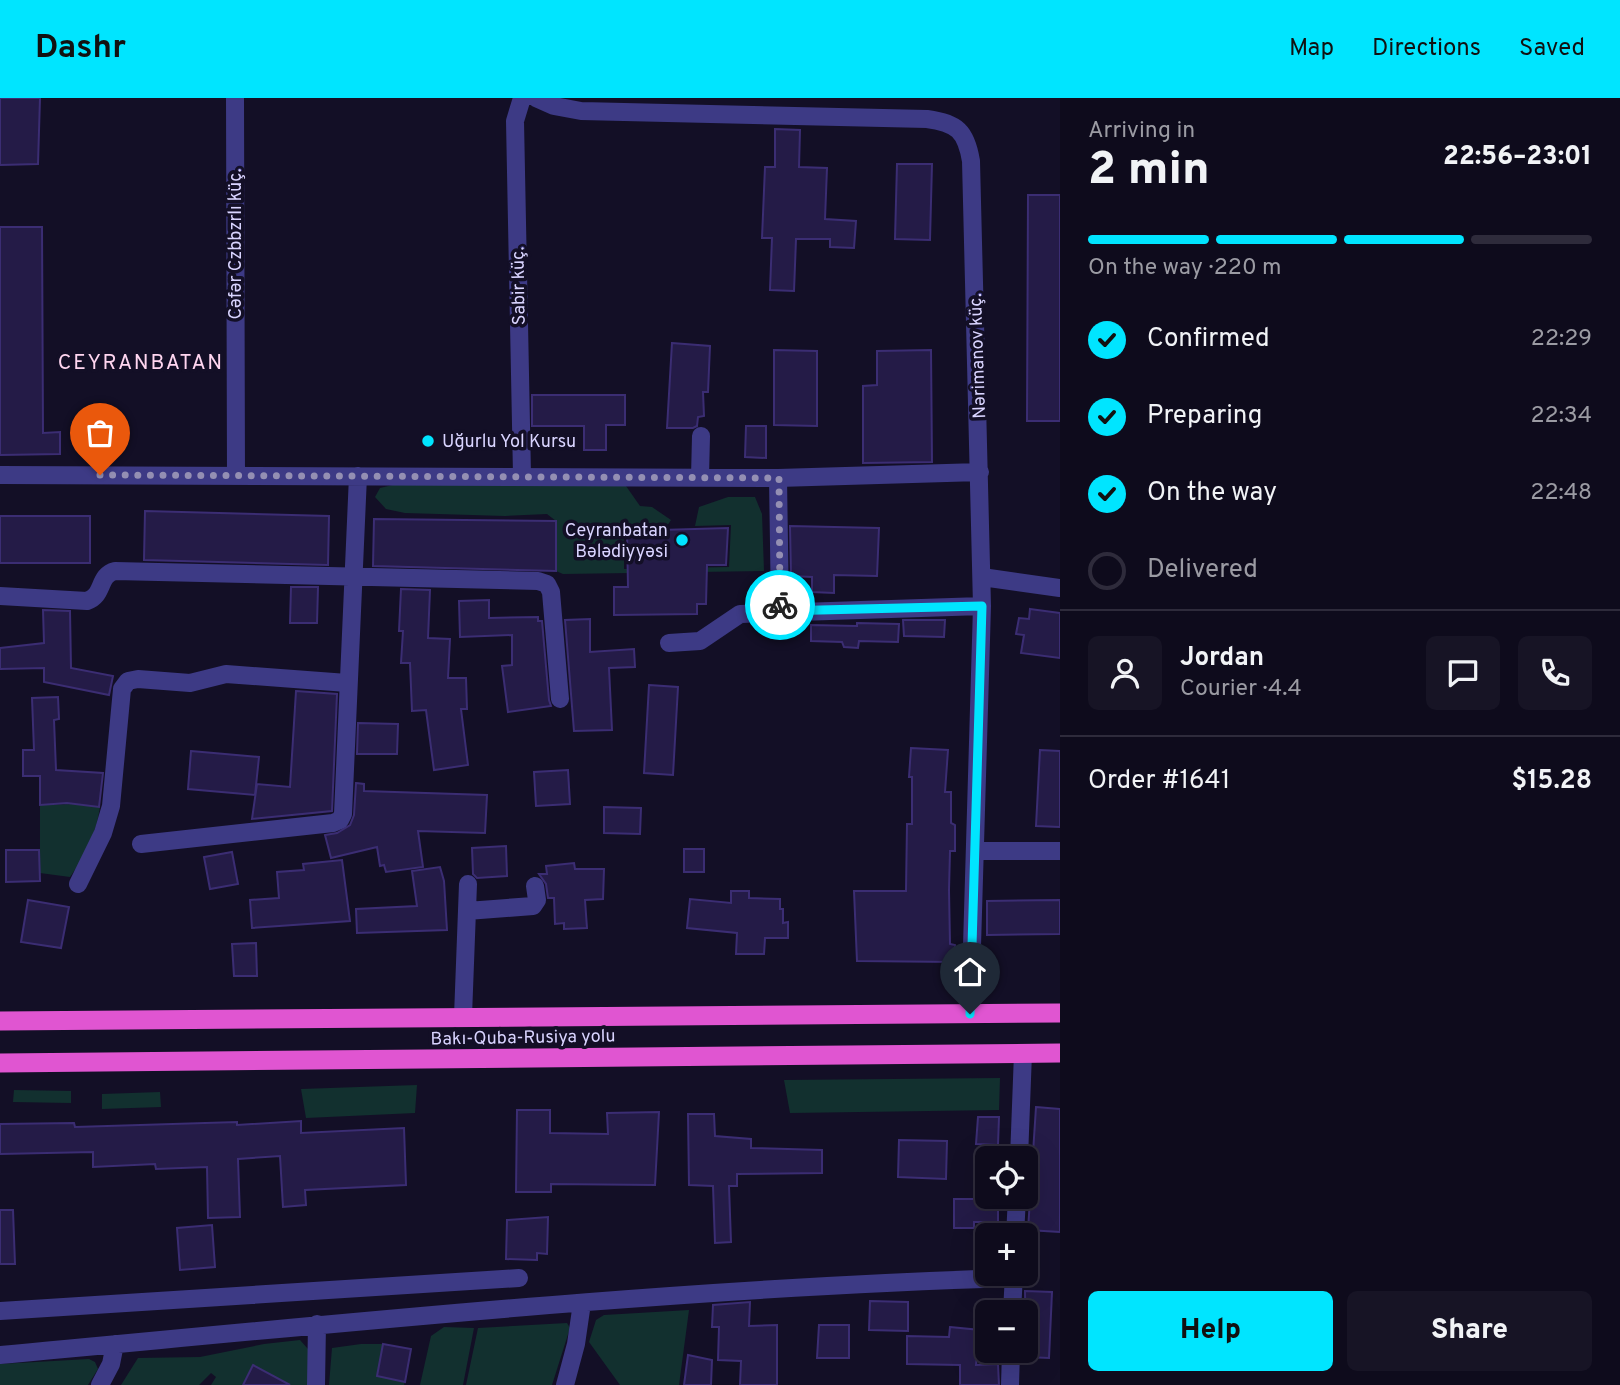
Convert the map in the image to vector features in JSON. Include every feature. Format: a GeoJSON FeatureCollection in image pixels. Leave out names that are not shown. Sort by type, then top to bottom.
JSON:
{"type":"FeatureCollection","features":[{"type":"Feature","properties":{"kind":"highway","name":"Bakı-Quba-Rusiya yolu"},"geometry":{"type":"LineString","coordinates":[[0,1021],[1051,1013]]}},
{"type":"Feature","properties":{"kind":"highway","name":"Bakı-Quba-Rusiya yolu"},"geometry":{"type":"LineString","coordinates":[[0,1063],[1053,1053]]}},
{"type":"Feature","properties":{"kind":"street","name":"Cəfər Czbbzrlı küç."},"geometry":{"type":"LineString","coordinates":[[235,98],[236,475]]}},
{"type":"Feature","properties":{"kind":"street","name":"Sabir küç."},"geometry":{"type":"LineString","coordinates":[[522,98],[515,121],[522,475]]}},
{"type":"Feature","properties":{"kind":"street","name":"Nərimanov küç."},"geometry":{"type":"LineString","coordinates":[[536,98],[554,106],[581,111],[926,119],[946,122],[960,131],[968,142],[971,161],[982,577],[970,1014]]}},
{"type":"Feature","properties":{"kind":"street"},"geometry":{"type":"LineString","coordinates":[[701,436],[701,477]]}},
{"type":"Feature","properties":{"kind":"street"},"geometry":{"type":"LineString","coordinates":[[0,475],[779,478],[980,472]]}},
{"type":"Feature","properties":{"kind":"street"},"geometry":{"type":"LineString","coordinates":[[141,844],[333,823],[340,820],[345,807],[358,476]]}},
{"type":"Feature","properties":{"kind":"street"},"geometry":{"type":"LineString","coordinates":[[779,478],[780,611]]}},
{"type":"Feature","properties":{"kind":"street"},"geometry":{"type":"LineString","coordinates":[[0,596],[87,601],[94,599],[104,578],[109,572],[115,571],[538,582],[547,584],[551,592],[560,699]]}},
{"type":"Feature","properties":{"kind":"street"},"geometry":{"type":"LineString","coordinates":[[982,577],[1060,588]]}},
{"type":"Feature","properties":{"kind":"street"},"geometry":{"type":"LineString","coordinates":[[669,643],[700,641],[740,614],[982,606]]}},
{"type":"Feature","properties":{"kind":"street"},"geometry":{"type":"LineString","coordinates":[[78,884],[103,833],[111,806],[122,689],[128,681],[138,679],[190,683],[226,674],[348,683]]}},
{"type":"Feature","properties":{"kind":"street"},"geometry":{"type":"LineString","coordinates":[[975,850],[1060,851]]}},
{"type":"Feature","properties":{"kind":"street"},"geometry":{"type":"LineString","coordinates":[[463,1016],[468,884]]}},
{"type":"Feature","properties":{"kind":"street"},"geometry":{"type":"LineString","coordinates":[[467,911],[533,906],[537,900],[535,886]]}},
{"type":"Feature","properties":{"kind":"street"},"geometry":{"type":"LineString","coordinates":[[1019,1146],[1023,1053]]}},
{"type":"Feature","properties":{"kind":"street"},"geometry":{"type":"LineString","coordinates":[[0,1311],[519,1278]]}},
{"type":"Feature","properties":{"kind":"street"},"geometry":{"type":"LineString","coordinates":[[0,1355],[317,1324],[582,1303],[975,1278]]}},
{"type":"Feature","properties":{"kind":"street"},"geometry":{"type":"LineString","coordinates":[[565,1385],[576,1344],[582,1303]]}},
{"type":"Feature","properties":{"kind":"street"},"geometry":{"type":"LineString","coordinates":[[316,1385],[317,1324]]}},
{"type":"Feature","properties":{"kind":"street"},"geometry":{"type":"LineString","coordinates":[[100,1385],[111,1364],[115,1344]]}},
{"type":"Feature","properties":{"kind":"street"},"geometry":{"type":"LineString","coordinates":[[1010,1385],[1011,1363]]}},
{"type":"Feature","properties":{"kind":"green space"},"geometry":{"type":"Polygon","coordinates":[[[401,483],[626,486],[640,506],[652,507],[671,520],[667,526],[624,526],[624,569],[729,567],[731,525],[695,526],[699,507],[728,497],[755,497],[762,514],[764,571],[563,574],[556,571],[556,521],[547,514],[505,516],[405,513],[386,509],[375,497],[380,488],[401,483]]]}},
{"type":"Feature","properties":{"kind":"green space"},"geometry":{"type":"Polygon","coordinates":[[[75,804],[100,807],[93,835],[85,852],[70,877],[40,873],[40,805],[75,804]]]}},
{"type":"Feature","properties":{"kind":"green space"},"geometry":{"type":"Polygon","coordinates":[[[1000,1078],[999,1110],[790,1113],[784,1080],[1000,1078]]]}},
{"type":"Feature","properties":{"kind":"green space"},"geometry":{"type":"Polygon","coordinates":[[[417,1085],[415,1113],[306,1118],[301,1089],[417,1085]]]}},
{"type":"Feature","properties":{"kind":"green space"},"geometry":{"type":"Polygon","coordinates":[[[14,1090],[71,1091],[71,1103],[13,1102],[14,1090]]]}},
{"type":"Feature","properties":{"kind":"green space"},"geometry":{"type":"Polygon","coordinates":[[[160,1092],[161,1107],[102,1109],[102,1094],[160,1092]]]}},
{"type":"Feature","properties":{"kind":"green space"},"geometry":{"type":"Polygon","coordinates":[[[689,1310],[679,1385],[620,1385],[589,1342],[596,1320],[604,1315],[689,1310]]]}},
{"type":"Feature","properties":{"kind":"green space"},"geometry":{"type":"Polygon","coordinates":[[[567,1323],[570,1328],[552,1385],[466,1385],[478,1328],[567,1323]]]}},
{"type":"Feature","properties":{"kind":"green space"},"geometry":{"type":"Polygon","coordinates":[[[444,1327],[474,1328],[463,1385],[420,1385],[431,1336],[444,1327]]]}},
{"type":"Feature","properties":{"kind":"green space"},"geometry":{"type":"Polygon","coordinates":[[[300,1340],[308,1349],[309,1385],[276,1385],[277,1378],[253,1365],[242,1385],[211,1385],[216,1377],[211,1373],[199,1385],[121,1385],[138,1358],[200,1357],[300,1340]]]}},
{"type":"Feature","properties":{"kind":"green space"},"geometry":{"type":"Polygon","coordinates":[[[383,1344],[377,1376],[405,1382],[404,1385],[329,1385],[332,1348],[383,1344]]]}},
{"type":"Feature","properties":{"kind":"green space"},"geometry":{"type":"Polygon","coordinates":[[[89,1359],[95,1362],[98,1369],[88,1385],[0,1385],[0,1364],[89,1359]]]}},
{"type":"Feature","properties":{"kind":"building"},"geometry":{"type":"Polygon","coordinates":[[[0,98],[40,98],[38,164],[0,165],[0,98]]]}},
{"type":"Feature","properties":{"kind":"building"},"geometry":{"type":"Polygon","coordinates":[[[775,129],[800,130],[799,167],[827,168],[825,219],[856,221],[854,248],[830,247],[830,239],[796,239],[794,291],[770,290],[772,238],[762,238],[765,167],[775,167],[775,129]]]}},
{"type":"Feature","properties":{"kind":"building"},"geometry":{"type":"Polygon","coordinates":[[[897,164],[932,164],[930,240],[895,239],[897,164]]]}},
{"type":"Feature","properties":{"kind":"building"},"geometry":{"type":"Polygon","coordinates":[[[1028,195],[1060,195],[1060,421],[1027,421],[1028,195]]]}},
{"type":"Feature","properties":{"kind":"building"},"geometry":{"type":"Polygon","coordinates":[[[0,227],[42,227],[43,433],[60,432],[60,454],[0,455],[0,227]]]}},
{"type":"Feature","properties":{"kind":"building"},"geometry":{"type":"Polygon","coordinates":[[[672,343],[710,346],[708,392],[703,392],[704,416],[698,417],[697,426],[693,428],[667,428],[672,343]]]}},
{"type":"Feature","properties":{"kind":"building"},"geometry":{"type":"Polygon","coordinates":[[[774,350],[817,351],[817,426],[774,425],[774,350]]]}},
{"type":"Feature","properties":{"kind":"building"},"geometry":{"type":"Polygon","coordinates":[[[931,350],[932,462],[863,463],[863,386],[877,385],[877,351],[931,350]]]}},
{"type":"Feature","properties":{"kind":"building"},"geometry":{"type":"Polygon","coordinates":[[[532,395],[625,395],[625,425],[606,425],[606,450],[584,450],[584,426],[532,426],[532,395]]]}},
{"type":"Feature","properties":{"kind":"building"},"geometry":{"type":"Polygon","coordinates":[[[746,426],[766,426],[766,458],[745,457],[746,426]]]}},
{"type":"Feature","properties":{"kind":"building"},"geometry":{"type":"Polygon","coordinates":[[[145,511],[329,516],[328,565],[144,560],[145,511]]]}},
{"type":"Feature","properties":{"kind":"building"},"geometry":{"type":"Polygon","coordinates":[[[0,516],[90,516],[90,563],[0,563],[0,516]]]}},
{"type":"Feature","properties":{"kind":"building"},"geometry":{"type":"Polygon","coordinates":[[[374,519],[556,521],[556,571],[373,566],[374,519]]]}},
{"type":"Feature","properties":{"kind":"building"},"geometry":{"type":"Polygon","coordinates":[[[790,526],[879,528],[877,576],[834,575],[834,593],[812,592],[812,577],[791,576],[790,526]]]}},
{"type":"Feature","properties":{"kind":"building"},"geometry":{"type":"Polygon","coordinates":[[[728,528],[726,565],[707,565],[706,604],[697,604],[697,614],[614,615],[614,587],[628,587],[627,531],[728,528]]]}},
{"type":"Feature","properties":{"kind":"building"},"geometry":{"type":"Polygon","coordinates":[[[291,587],[318,587],[317,623],[290,623],[291,587]]]}},
{"type":"Feature","properties":{"kind":"building"},"geometry":{"type":"Polygon","coordinates":[[[401,589],[430,590],[428,638],[450,639],[448,678],[466,678],[467,709],[461,709],[468,765],[434,770],[426,710],[412,711],[410,663],[401,663],[401,589]]]}},
{"type":"Feature","properties":{"kind":"building"},"geometry":{"type":"Polygon","coordinates":[[[489,600],[489,618],[538,617],[538,621],[542,621],[551,706],[508,712],[502,666],[512,665],[512,635],[460,637],[459,601],[489,600]]]}},
{"type":"Feature","properties":{"kind":"building"},"geometry":{"type":"Polygon","coordinates":[[[1030,609],[1060,613],[1060,658],[1021,653],[1024,635],[1016,634],[1019,618],[1029,619],[1030,609]]]}},
{"type":"Feature","properties":{"kind":"building"},"geometry":{"type":"Polygon","coordinates":[[[43,610],[70,611],[71,668],[113,676],[109,695],[44,682],[44,668],[0,669],[0,648],[44,643],[43,610]]]}},
{"type":"Feature","properties":{"kind":"building"},"geometry":{"type":"Polygon","coordinates":[[[590,619],[590,652],[634,649],[635,667],[609,668],[612,730],[574,731],[565,620],[590,619]]]}},
{"type":"Feature","properties":{"kind":"building"},"geometry":{"type":"Polygon","coordinates":[[[903,620],[945,620],[944,637],[904,636],[903,620]]]}},
{"type":"Feature","properties":{"kind":"building"},"geometry":{"type":"Polygon","coordinates":[[[857,623],[899,624],[898,642],[859,641],[858,648],[844,647],[842,642],[811,641],[811,625],[857,626],[857,623]]]}},
{"type":"Feature","properties":{"kind":"building"},"geometry":{"type":"Polygon","coordinates":[[[649,685],[678,687],[673,775],[644,773],[649,685]]]}},
{"type":"Feature","properties":{"kind":"building"},"geometry":{"type":"Polygon","coordinates":[[[296,691],[337,694],[332,811],[252,819],[257,784],[290,787],[296,691]]]}},
{"type":"Feature","properties":{"kind":"building"},"geometry":{"type":"Polygon","coordinates":[[[58,697],[59,719],[54,720],[56,770],[103,773],[99,807],[67,803],[40,805],[40,776],[23,776],[23,750],[34,750],[32,698],[58,697]]]}},
{"type":"Feature","properties":{"kind":"building"},"geometry":{"type":"Polygon","coordinates":[[[358,723],[398,724],[397,754],[357,754],[358,723]]]}},
{"type":"Feature","properties":{"kind":"building"},"geometry":{"type":"Polygon","coordinates":[[[911,748],[948,750],[945,792],[951,792],[951,823],[955,825],[955,851],[950,851],[949,890],[950,944],[955,945],[955,962],[857,961],[854,891],[906,891],[907,824],[912,824],[912,777],[909,777],[911,748]]]}},
{"type":"Feature","properties":{"kind":"building"},"geometry":{"type":"Polygon","coordinates":[[[1040,750],[1060,751],[1060,827],[1036,826],[1040,750]]]}},
{"type":"Feature","properties":{"kind":"building"},"geometry":{"type":"Polygon","coordinates":[[[191,751],[259,757],[255,795],[188,789],[191,751]]]}},
{"type":"Feature","properties":{"kind":"building"},"geometry":{"type":"Polygon","coordinates":[[[568,770],[570,804],[536,806],[534,772],[568,770]]]}},
{"type":"Feature","properties":{"kind":"building"},"geometry":{"type":"Polygon","coordinates":[[[356,783],[364,784],[364,791],[487,795],[485,833],[418,831],[423,867],[386,872],[384,865],[380,866],[377,847],[331,858],[325,835],[337,833],[350,825],[354,815],[356,783]]]}},
{"type":"Feature","properties":{"kind":"building"},"geometry":{"type":"Polygon","coordinates":[[[604,807],[641,808],[640,834],[604,833],[604,807]]]}},
{"type":"Feature","properties":{"kind":"building"},"geometry":{"type":"Polygon","coordinates":[[[506,846],[507,876],[477,878],[473,874],[472,848],[506,846]]]}},
{"type":"Feature","properties":{"kind":"building"},"geometry":{"type":"Polygon","coordinates":[[[684,849],[704,849],[704,872],[684,872],[684,849]]]}},
{"type":"Feature","properties":{"kind":"building"},"geometry":{"type":"Polygon","coordinates":[[[6,850],[39,850],[40,881],[6,882],[6,850]]]}},
{"type":"Feature","properties":{"kind":"building"},"geometry":{"type":"Polygon","coordinates":[[[232,852],[238,884],[210,889],[204,857],[232,852]]]}},
{"type":"Feature","properties":{"kind":"building"},"geometry":{"type":"Polygon","coordinates":[[[342,860],[350,921],[252,928],[250,900],[279,898],[277,872],[304,870],[303,864],[342,860]]]}},
{"type":"Feature","properties":{"kind":"building"},"geometry":{"type":"Polygon","coordinates":[[[574,863],[575,869],[604,869],[603,899],[585,900],[587,928],[564,929],[564,923],[555,924],[554,898],[548,898],[546,884],[539,874],[547,874],[546,866],[574,863]]]}},
{"type":"Feature","properties":{"kind":"building"},"geometry":{"type":"Polygon","coordinates":[[[440,867],[444,881],[447,930],[357,933],[356,909],[417,906],[412,871],[440,867]]]}},
{"type":"Feature","properties":{"kind":"building"},"geometry":{"type":"Polygon","coordinates":[[[731,891],[749,891],[749,898],[780,899],[783,923],[788,922],[788,938],[765,938],[764,954],[736,954],[737,933],[687,928],[690,899],[731,903],[731,891]]]}},
{"type":"Feature","properties":{"kind":"building"},"geometry":{"type":"Polygon","coordinates":[[[28,900],[69,907],[61,948],[21,942],[28,900]]]}},
{"type":"Feature","properties":{"kind":"building"},"geometry":{"type":"Polygon","coordinates":[[[1060,900],[1060,934],[987,935],[987,901],[1060,900]]]}},
{"type":"Feature","properties":{"kind":"building"},"geometry":{"type":"Polygon","coordinates":[[[256,943],[257,976],[234,976],[232,944],[256,943]]]}},
{"type":"Feature","properties":{"kind":"building"},"geometry":{"type":"Polygon","coordinates":[[[1036,1107],[1060,1109],[1060,1232],[1038,1231],[1038,1223],[1028,1223],[1029,1209],[1038,1209],[1038,1146],[1033,1146],[1036,1107]]]}},
{"type":"Feature","properties":{"kind":"building"},"geometry":{"type":"Polygon","coordinates":[[[517,1110],[550,1110],[550,1133],[608,1134],[607,1113],[659,1112],[655,1185],[551,1184],[551,1192],[516,1192],[517,1110]]]}},
{"type":"Feature","properties":{"kind":"building"},"geometry":{"type":"Polygon","coordinates":[[[688,1114],[714,1114],[715,1136],[751,1139],[751,1148],[822,1150],[822,1173],[737,1174],[737,1186],[729,1186],[731,1242],[715,1243],[713,1186],[689,1185],[688,1114]]]}},
{"type":"Feature","properties":{"kind":"building"},"geometry":{"type":"Polygon","coordinates":[[[978,1117],[999,1117],[998,1145],[976,1144],[978,1117]]]}},
{"type":"Feature","properties":{"kind":"building"},"geometry":{"type":"Polygon","coordinates":[[[301,1121],[301,1133],[404,1128],[406,1185],[305,1190],[306,1205],[283,1207],[280,1156],[238,1159],[240,1217],[208,1218],[207,1167],[156,1169],[155,1164],[93,1167],[93,1152],[0,1154],[0,1124],[74,1123],[75,1127],[237,1122],[237,1125],[301,1121]]]}},
{"type":"Feature","properties":{"kind":"building"},"geometry":{"type":"Polygon","coordinates":[[[899,1140],[947,1141],[946,1179],[898,1177],[899,1140]]]}},
{"type":"Feature","properties":{"kind":"building"},"geometry":{"type":"Polygon","coordinates":[[[954,1199],[975,1199],[975,1209],[998,1209],[998,1222],[974,1222],[974,1228],[954,1228],[954,1199]]]}},
{"type":"Feature","properties":{"kind":"building"},"geometry":{"type":"Polygon","coordinates":[[[0,1210],[13,1210],[15,1264],[0,1264],[0,1210]]]}},
{"type":"Feature","properties":{"kind":"building"},"geometry":{"type":"Polygon","coordinates":[[[548,1217],[547,1254],[537,1253],[537,1260],[506,1259],[507,1220],[548,1217]]]}},
{"type":"Feature","properties":{"kind":"building"},"geometry":{"type":"Polygon","coordinates":[[[212,1225],[215,1267],[180,1270],[177,1228],[212,1225]]]}},
{"type":"Feature","properties":{"kind":"building"},"geometry":{"type":"Polygon","coordinates":[[[1025,1291],[1052,1292],[1049,1358],[1038,1358],[1038,1300],[1025,1300],[1025,1291]]]}},
{"type":"Feature","properties":{"kind":"building"},"geometry":{"type":"Polygon","coordinates":[[[870,1301],[908,1302],[908,1331],[869,1330],[870,1301]]]}},
{"type":"Feature","properties":{"kind":"building"},"geometry":{"type":"Polygon","coordinates":[[[750,1302],[749,1326],[777,1325],[777,1385],[740,1385],[741,1361],[718,1360],[719,1327],[712,1327],[713,1305],[750,1302]]]}},
{"type":"Feature","properties":{"kind":"building"},"geometry":{"type":"Polygon","coordinates":[[[819,1325],[849,1325],[849,1358],[817,1358],[819,1325]]]}},
{"type":"Feature","properties":{"kind":"building"},"geometry":{"type":"Polygon","coordinates":[[[950,1327],[975,1330],[975,1363],[998,1364],[999,1385],[960,1385],[960,1365],[907,1364],[907,1336],[949,1337],[950,1327]]]}},
{"type":"Feature","properties":{"kind":"building"},"geometry":{"type":"Polygon","coordinates":[[[383,1344],[411,1349],[405,1382],[377,1376],[383,1344]]]}},
{"type":"Feature","properties":{"kind":"building"},"geometry":{"type":"Polygon","coordinates":[[[688,1355],[712,1360],[711,1385],[684,1385],[688,1355]]]}},
{"type":"Feature","properties":{"kind":"building"},"geometry":{"type":"Polygon","coordinates":[[[253,1365],[290,1385],[243,1385],[253,1365]]]}},
{"type":"Feature","properties":{"kind":"way so far"},"geometry":{"type":"LineString","coordinates":[[100,475],[779,478],[780,605]]}},
{"type":"Feature","properties":{"kind":"place","name":"Uğurlu Yol Kursu"},"geometry":{"type":"Point","coordinates":[428,441]}},
{"type":"Feature","properties":{"kind":"place","name":"Ceyranbatan Bələdiyyəsi"},"geometry":{"type":"Point","coordinates":[682,540]}},
{"type":"Feature","properties":{"kind":"district","name":"CEYRANBATAN"},"geometry":{"type":"Point","coordinates":[141,362]}},
{"type":"Feature","properties":{"kind":"route"},"geometry":{"type":"LineString","coordinates":[[780,605],[780,611],[982,606],[970,1014]]}}]}
